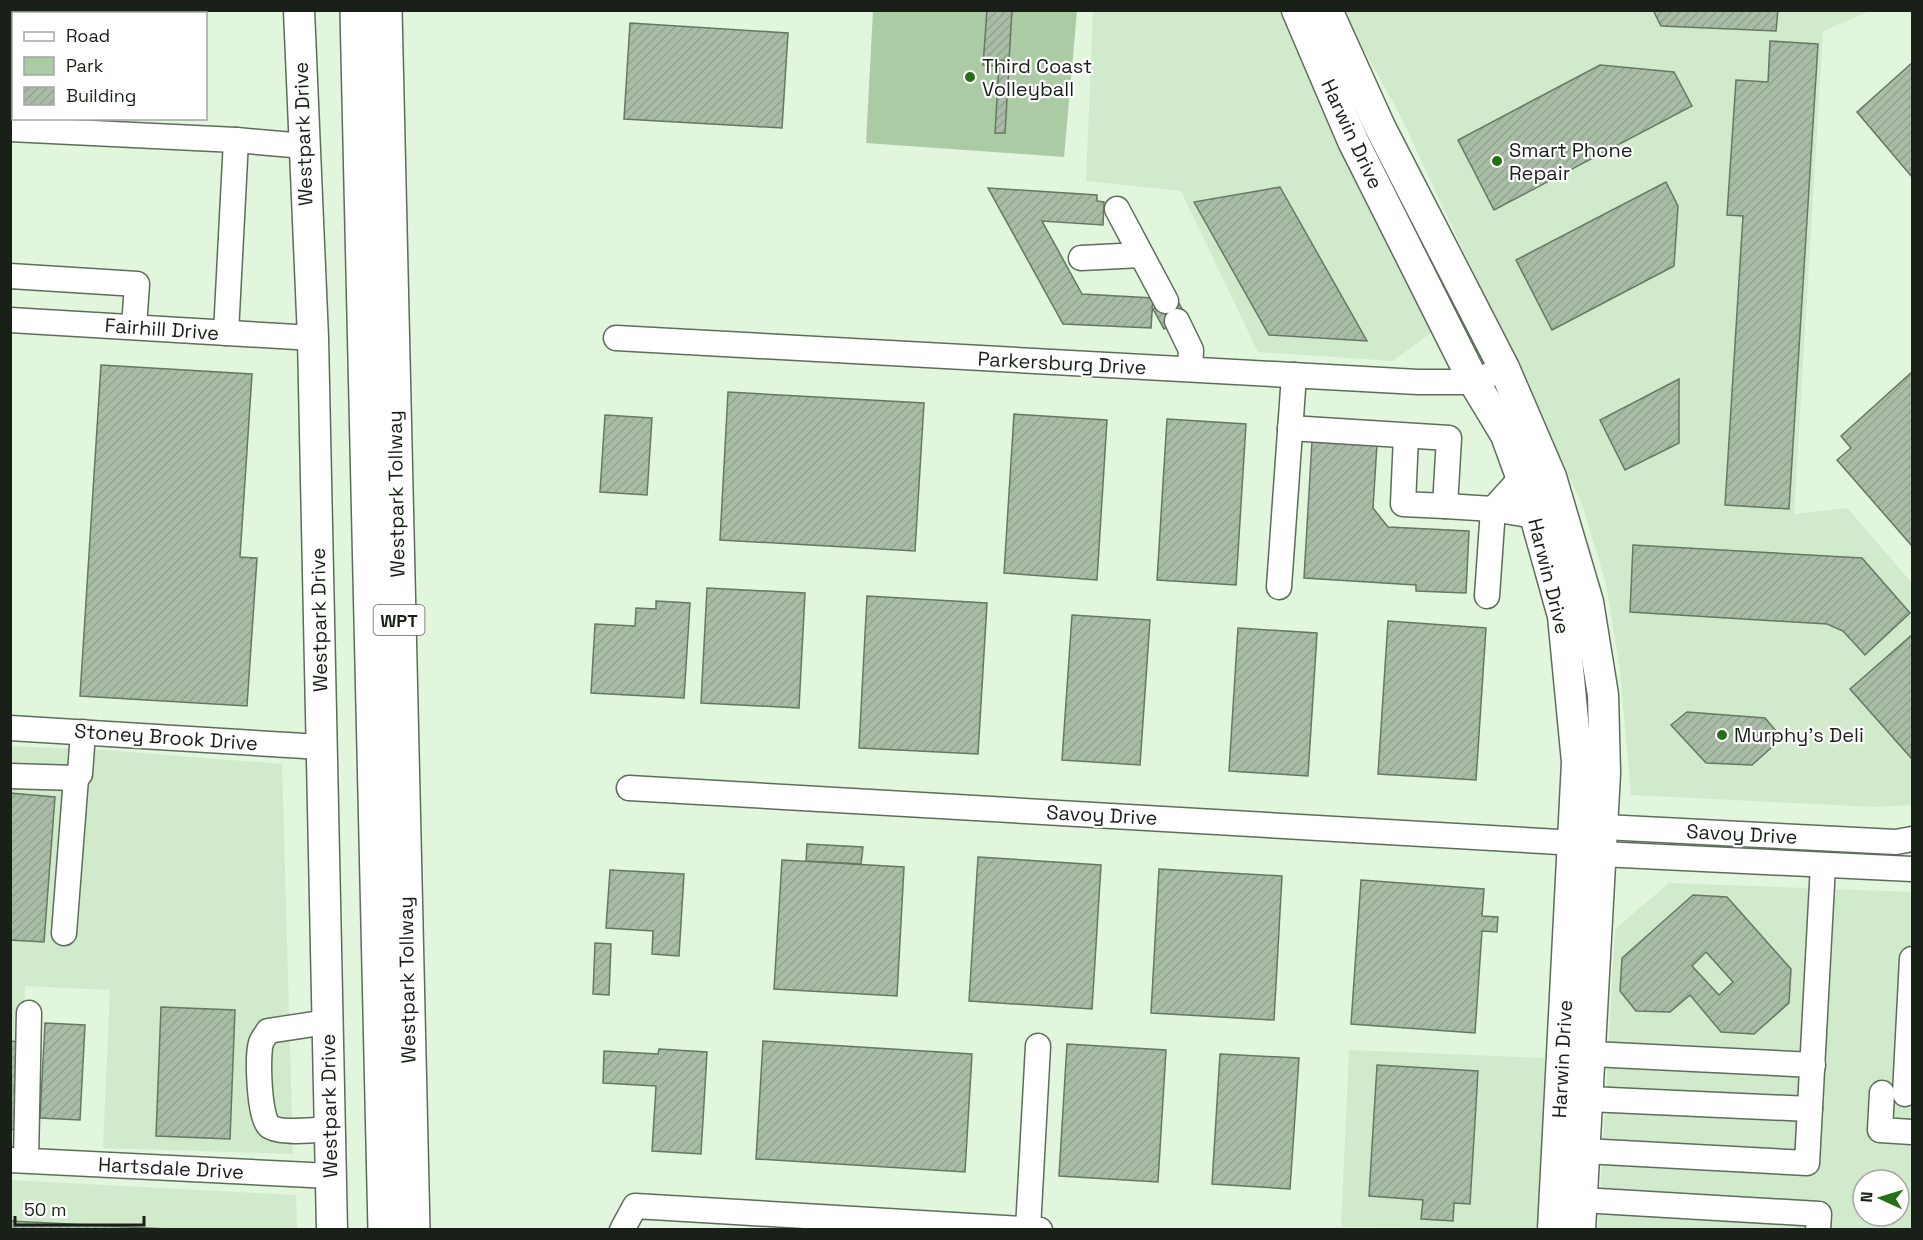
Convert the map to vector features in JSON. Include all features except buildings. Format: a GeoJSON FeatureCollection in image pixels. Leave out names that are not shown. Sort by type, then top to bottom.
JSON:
{"type":"FeatureCollection","features":[{"type":"Feature","properties":{"kind":"highway","name":"Westpark Tollway"},"geometry":{"type":"LineString","coordinates":[[357,10],[385,1230]]}},
{"type":"Feature","properties":{"kind":"highway","name":"Westpark Tollway"},"geometry":{"type":"LineString","coordinates":[[385,10],[413,1230]]}},
{"type":"Feature","properties":{"kind":"main road","name":"Westpark Drive"},"geometry":{"type":"LineString","coordinates":[[299,10],[313,338],[332,1230]]}},
{"type":"Feature","properties":{"kind":"main road","name":"Harwin Drive"},"geometry":{"type":"LineString","coordinates":[[1297,10],[1353,141],[1474,382],[1506,435],[1535,516],[1575,609],[1603,695],[1593,842],[1592,1054],[1580,1230]]}},
{"type":"Feature","properties":{"kind":"main road","name":"Harwin Drive"},"geometry":{"type":"LineString","coordinates":[[1327,10],[1380,127],[1504,368],[1551,477],[1575,609]]}},
{"type":"Feature","properties":{"kind":"main road"},"geometry":{"type":"LineString","coordinates":[[1353,141],[1380,127]]}},
{"type":"Feature","properties":{"kind":"main road","name":"Harwin Drive"},"geometry":{"type":"LineString","coordinates":[[1554,1230],[1562,1051],[1593,842]]}},
{"type":"Feature","properties":{"kind":"main road"},"geometry":{"type":"LineString","coordinates":[[1562,1051],[1592,1054]]}},
{"type":"Feature","properties":{"kind":"street"},"geometry":{"type":"LineString","coordinates":[[10,129],[236,140],[304,146]]}},
{"type":"Feature","properties":{"kind":"street"},"geometry":{"type":"LineString","coordinates":[[226,333],[236,140]]}},
{"type":"Feature","properties":{"kind":"street"},"geometry":{"type":"LineString","coordinates":[[1117,209],[1191,350],[1190,369]]}},
{"type":"Feature","properties":{"kind":"street"},"geometry":{"type":"LineString","coordinates":[[1081,258],[1141,255]]}},
{"type":"Feature","properties":{"kind":"street"},"geometry":{"type":"LineString","coordinates":[[10,276],[137,284],[134,327]]}},
{"type":"Feature","properties":{"kind":"street","name":"Fairhill Drive"},"geometry":{"type":"LineString","coordinates":[[10,320],[313,338]]}},
{"type":"Feature","properties":{"kind":"street","name":"Parkersburg Drive"},"geometry":{"type":"LineString","coordinates":[[616,338],[1418,382],[1474,382],[1504,368]]}},
{"type":"Feature","properties":{"kind":"street"},"geometry":{"type":"LineString","coordinates":[[1279,587],[1294,375]]}},
{"type":"Feature","properties":{"kind":"street"},"geometry":{"type":"LineString","coordinates":[[1290,428],[1449,438],[1445,506]]}},
{"type":"Feature","properties":{"kind":"street"},"geometry":{"type":"LineString","coordinates":[[1406,436],[1402,504],[1493,509],[1535,516]]}},
{"type":"Feature","properties":{"kind":"street"},"geometry":{"type":"LineString","coordinates":[[1487,596],[1493,509],[1521,478]]}},
{"type":"Feature","properties":{"kind":"street","name":"Stoney Brook Drive"},"geometry":{"type":"LineString","coordinates":[[10,728],[321,747]]}},
{"type":"Feature","properties":{"kind":"street"},"geometry":{"type":"LineString","coordinates":[[64,933],[76,778],[80,774],[83,732]]}},
{"type":"Feature","properties":{"kind":"street"},"geometry":{"type":"LineString","coordinates":[[10,776],[76,778]]}},
{"type":"Feature","properties":{"kind":"street","name":"Savoy Drive"},"geometry":{"type":"LineString","coordinates":[[629,788],[1593,842],[1823,865],[1912,869]]}},
{"type":"Feature","properties":{"kind":"street"},"geometry":{"type":"LineString","coordinates":[[1904,841],[1912,863]]}},
{"type":"Feature","properties":{"kind":"street","name":"Savoy Drive"},"geometry":{"type":"LineString","coordinates":[[1593,842],[1904,841]]}},
{"type":"Feature","properties":{"kind":"street"},"geometry":{"type":"LineString","coordinates":[[1585,1151],[1807,1163],[1823,865]]}},
{"type":"Feature","properties":{"kind":"street"},"geometry":{"type":"LineString","coordinates":[[1912,959],[1890,1093],[1880,1130],[1912,1132]]}},
{"type":"Feature","properties":{"kind":"street"},"geometry":{"type":"LineString","coordinates":[[18,1160],[29,1013]]}},
{"type":"Feature","properties":{"kind":"street"},"geometry":{"type":"LineString","coordinates":[[327,1022],[268,1031],[261,1042],[260,1054],[262,1106],[264,1118],[270,1126],[280,1130],[330,1130]]}},
{"type":"Feature","properties":{"kind":"street"},"geometry":{"type":"LineString","coordinates":[[1028,1229],[1038,1046]]}},
{"type":"Feature","properties":{"kind":"street"},"geometry":{"type":"LineString","coordinates":[[1592,1054],[1813,1065]]}},
{"type":"Feature","properties":{"kind":"street"},"geometry":{"type":"LineString","coordinates":[[1589,1099],[1810,1109]]}},
{"type":"Feature","properties":{"kind":"street","name":"Hartsdale Drive"},"geometry":{"type":"LineString","coordinates":[[18,1160],[331,1176]]}},
{"type":"Feature","properties":{"kind":"street"},"geometry":{"type":"LineString","coordinates":[[1582,1200],[1819,1214],[1818,1230]]}},
{"type":"Feature","properties":{"kind":"street"},"geometry":{"type":"LineString","coordinates":[[622,1230],[635,1206],[1040,1230]]}},
{"type":"Feature","properties":{"kind":"shaded area"},"geometry":{"type":"Polygon","coordinates":[[[1093,11],[1284,11],[1432,332],[1393,361],[1258,352],[1181,191],[1086,181],[1093,11]]]}},
{"type":"Feature","properties":{"kind":"shaded area"},"geometry":{"type":"Polygon","coordinates":[[[1342,11],[1870,11],[1823,31],[1794,514],[1847,508],[1912,583],[1912,805],[1877,807],[1631,795],[1620,671],[1606,584],[1583,507],[1399,113],[1342,11]]]}},
{"type":"Feature","properties":{"kind":"shaded area"},"geometry":{"type":"Polygon","coordinates":[[[10,746],[104,750],[282,764],[293,1154],[103,1148],[110,990],[25,986],[20,1147],[11,1146],[10,746]]]}},
{"type":"Feature","properties":{"kind":"shaded area"},"geometry":{"type":"Polygon","coordinates":[[[1669,883],[1912,892],[1912,1229],[1598,1230],[1615,929],[1669,883]]]}},
{"type":"Feature","properties":{"kind":"shaded area"},"geometry":{"type":"Polygon","coordinates":[[[1349,1050],[1545,1058],[1537,1229],[1341,1227],[1349,1050]]]}},
{"type":"Feature","properties":{"kind":"shaded area"},"geometry":{"type":"Polygon","coordinates":[[[10,1180],[296,1195],[297,1229],[11,1229],[10,1180]]]}},
{"type":"Feature","properties":{"kind":"green space","name":"Third Coast Volleyball"},"geometry":{"type":"Polygon","coordinates":[[[873,11],[1077,11],[1064,157],[866,143],[873,11]]]}},
{"type":"Feature","properties":{"kind":"place","name":"Third Coast Volleyball"},"geometry":{"type":"Point","coordinates":[970,77]}},
{"type":"Feature","properties":{"kind":"place","name":"Smart Phone Repair"},"geometry":{"type":"Point","coordinates":[1497,161]}},
{"type":"Feature","properties":{"kind":"place","name":"Murphy's Deli"},"geometry":{"type":"Point","coordinates":[1722,735]}}]}
